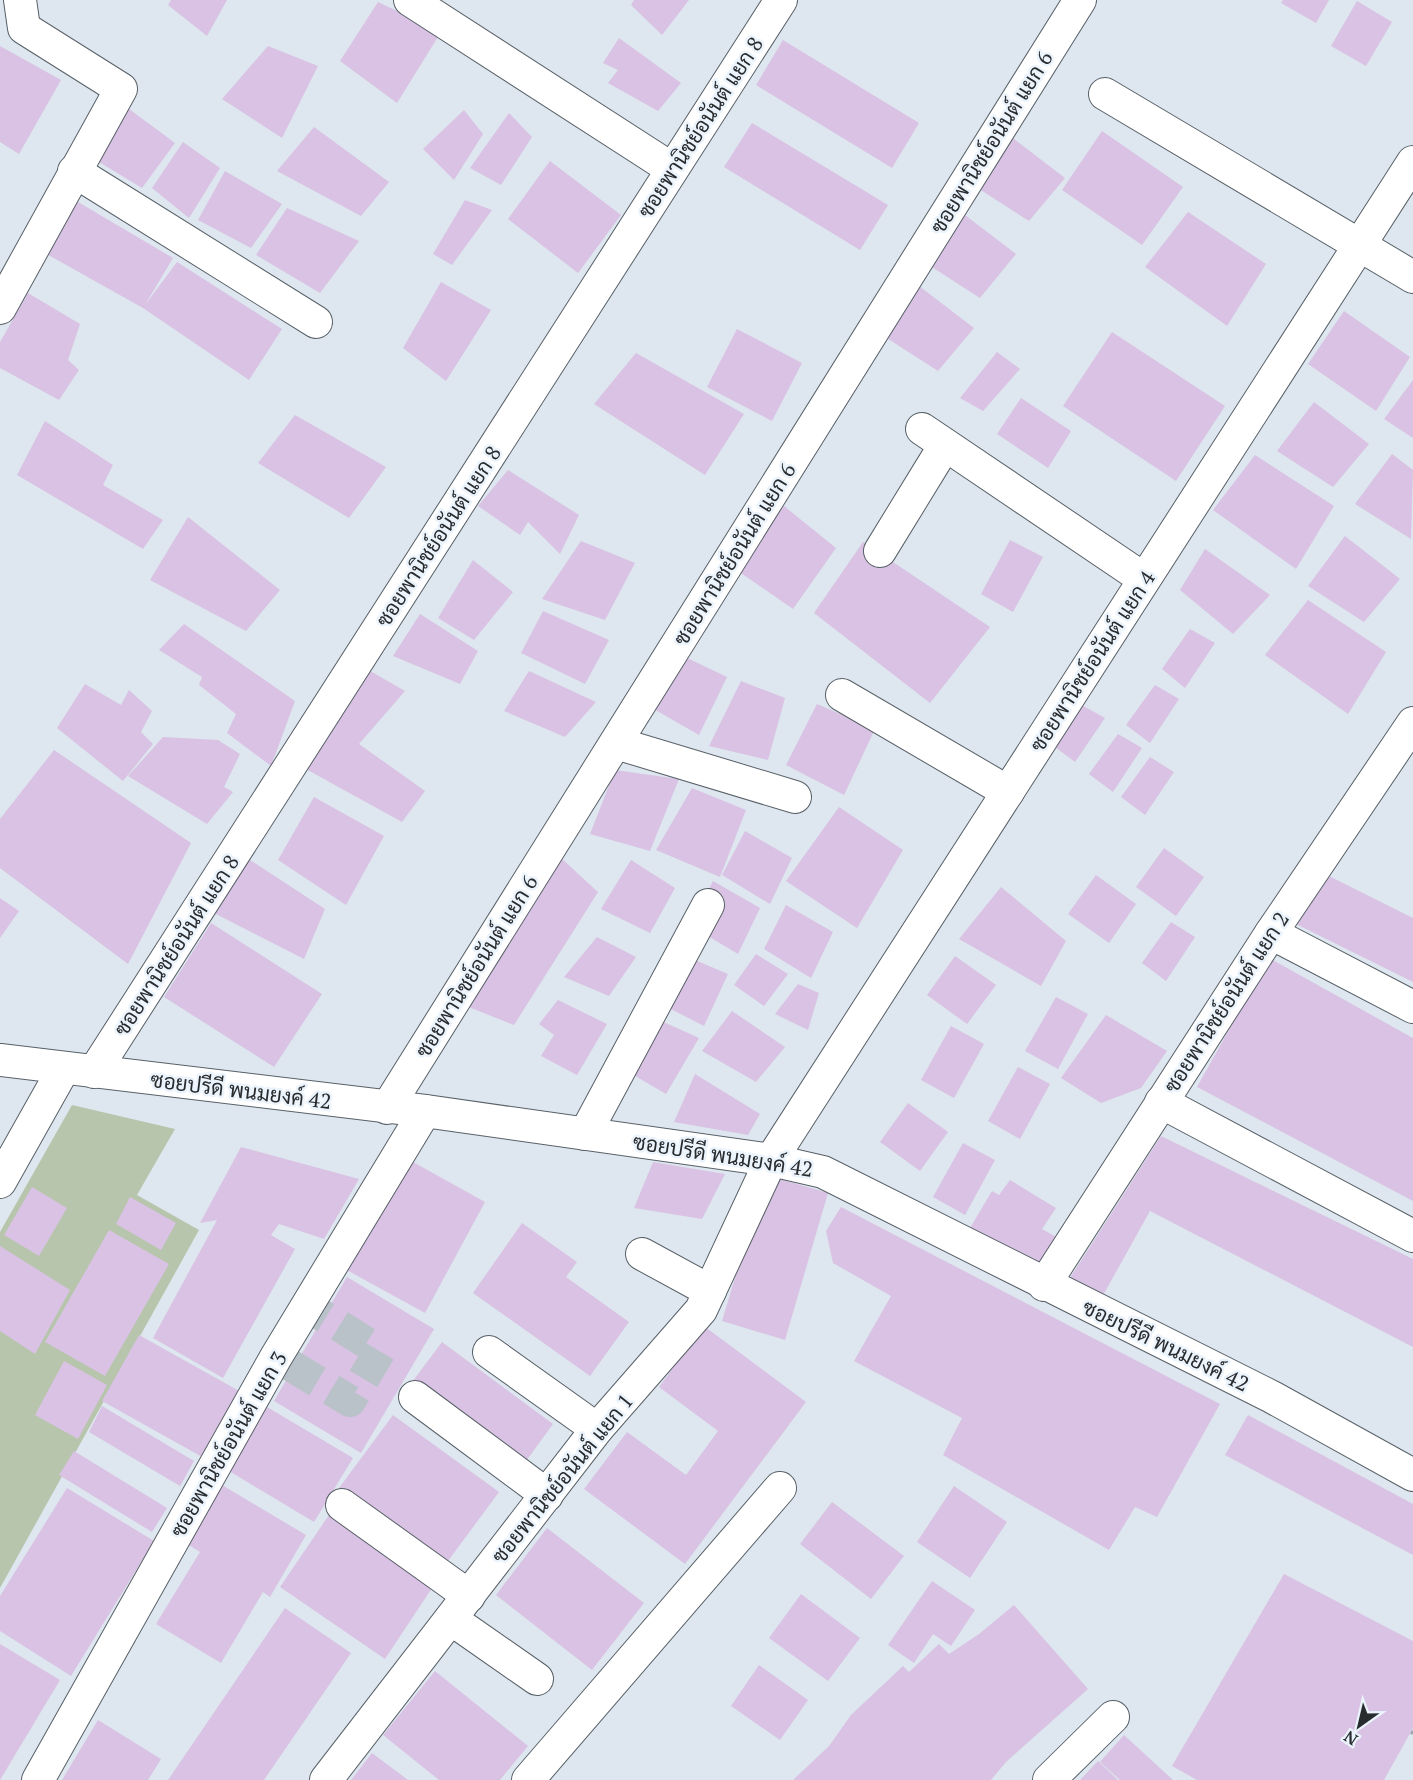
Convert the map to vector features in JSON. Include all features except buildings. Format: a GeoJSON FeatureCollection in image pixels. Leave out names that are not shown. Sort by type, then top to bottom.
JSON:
{"type":"FeatureCollection","features":[{"type":"Feature","properties":{"kind":"street"},"geometry":{"type":"LineString","coordinates":[[0,308],[121,88],[24,28],[20,0]]}},
{"type":"Feature","properties":{"kind":"street"},"geometry":{"type":"LineString","coordinates":[[410,0],[672,169]]}},
{"type":"Feature","properties":{"kind":"street","name":"ซอยพานิชย์อนันต์ แยก 8"},"geometry":{"type":"LineString","coordinates":[[0,1182],[79,1070],[672,169],[780,0]]}},
{"type":"Feature","properties":{"kind":"street","name":"ซอยพานิชย์อนันต์ แยก 6"},"geometry":{"type":"LineString","coordinates":[[387,1108],[1080,0]]}},
{"type":"Feature","properties":{"kind":"street"},"geometry":{"type":"LineString","coordinates":[[1105,94],[1413,278]]}},
{"type":"Feature","properties":{"kind":"street","name":"ซอยพานิชย์อนันต์ แยก 4"},"geometry":{"type":"LineString","coordinates":[[771,1160],[1413,162]]}},
{"type":"Feature","properties":{"kind":"street"},"geometry":{"type":"LineString","coordinates":[[74,171],[316,321]]}},
{"type":"Feature","properties":{"kind":"street"},"geometry":{"type":"LineString","coordinates":[[880,551],[934,437],[1144,579]]}},
{"type":"Feature","properties":{"kind":"street"},"geometry":{"type":"LineString","coordinates":[[842,695],[1008,792]]}},
{"type":"Feature","properties":{"kind":"street","name":"ซอยพานิชย์อนันต์ แยก 2"},"geometry":{"type":"LineString","coordinates":[[1044,1285],[1271,933],[1413,723]]}},
{"type":"Feature","properties":{"kind":"street"},"geometry":{"type":"LineString","coordinates":[[616,743],[795,797]]}},
{"type":"Feature","properties":{"kind":"street"},"geometry":{"type":"LineString","coordinates":[[585,1134],[708,905]]}},
{"type":"Feature","properties":{"kind":"street"},"geometry":{"type":"LineString","coordinates":[[1271,933],[1413,1007]]}},
{"type":"Feature","properties":{"kind":"street","name":"ซอยปรีดี พนมยงค์ 42"},"geometry":{"type":"LineString","coordinates":[[0,1060],[425,1111],[771,1160],[823,1172],[1044,1285],[1276,1389],[1413,1475]]}},
{"type":"Feature","properties":{"kind":"street"},"geometry":{"type":"LineString","coordinates":[[1161,1102],[1413,1236]]}},
{"type":"Feature","properties":{"kind":"street","name":"ซอยพานิชย์อนันต์ แยก 3"},"geometry":{"type":"LineString","coordinates":[[38,1780],[313,1311],[425,1111]]}},
{"type":"Feature","properties":{"kind":"street","name":"ซอยพานิชย์อนันต์ แยก 1"},"geometry":{"type":"LineString","coordinates":[[326,1780],[597,1429],[701,1310],[771,1160]]}},
{"type":"Feature","properties":{"kind":"street"},"geometry":{"type":"LineString","coordinates":[[642,1254],[710,1291]]}},
{"type":"Feature","properties":{"kind":"street"},"geometry":{"type":"LineString","coordinates":[[489,1352],[597,1429]]}},
{"type":"Feature","properties":{"kind":"street"},"geometry":{"type":"LineString","coordinates":[[415,1397],[547,1495]]}},
{"type":"Feature","properties":{"kind":"street"},"geometry":{"type":"LineString","coordinates":[[528,1780],[780,1488]]}},
{"type":"Feature","properties":{"kind":"street"},"geometry":{"type":"LineString","coordinates":[[342,1505],[460,1607],[537,1679]]}},
{"type":"Feature","properties":{"kind":"street"},"geometry":{"type":"LineString","coordinates":[[1049,1780],[1113,1717]]}},
{"type":"Feature","properties":{"kind":"green space"},"geometry":{"type":"Polygon","coordinates":[[[72,1105],[175,1129],[137,1195],[199,1230],[0,1588],[0,1232],[72,1105]]]}},
{"type":"Feature","properties":{"kind":"tunnel"},"geometry":{"type":"LineString","coordinates":[[290,1365],[350,1401],[380,1351],[320,1314]]}}]}
